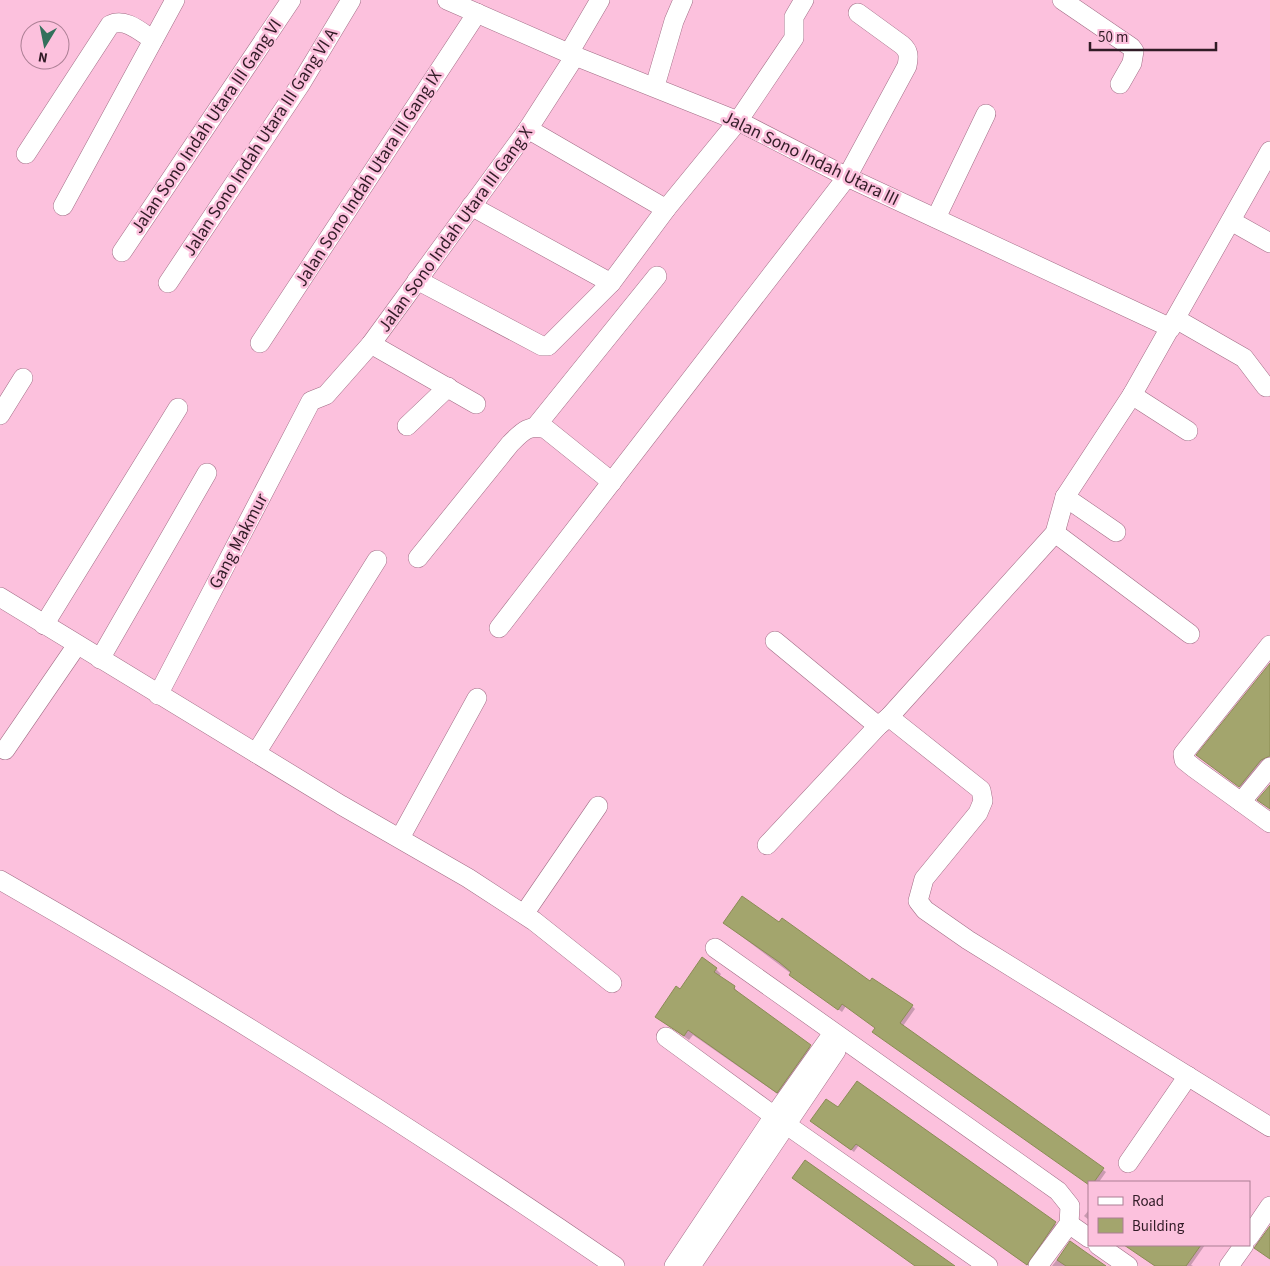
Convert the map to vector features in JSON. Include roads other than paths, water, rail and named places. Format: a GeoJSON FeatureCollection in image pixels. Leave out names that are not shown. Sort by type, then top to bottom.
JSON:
{"type":"FeatureCollection","features":[{"type":"Feature","properties":{"kind":"street"},"geometry":{"type":"LineString","coordinates":[[63,206],[176,0]]}},
{"type":"Feature","properties":{"kind":"street","name":"Jalan Sono Indah Utara III Gang VI"},"geometry":{"type":"LineString","coordinates":[[122,252],[291,0]]}},
{"type":"Feature","properties":{"kind":"street","name":"Jalan Sono Indah Utara III Gang VI A"},"geometry":{"type":"LineString","coordinates":[[168,283],[300,85],[351,0]]}},
{"type":"Feature","properties":{"kind":"street","name":"Jalan Sono Indah Utara III"},"geometry":{"type":"LineString","coordinates":[[446,0],[572,54],[738,121],[847,177],[1173,323],[1244,358],[1266,387]]}},
{"type":"Feature","properties":{"kind":"street","name":"Jalan Sono Indah Utara III Gang X"},"geometry":{"type":"LineString","coordinates":[[326,395],[371,344],[528,129],[572,54],[600,0]]}},
{"type":"Feature","properties":{"kind":"street"},"geometry":{"type":"LineString","coordinates":[[655,86],[674,21],[683,0]]}},
{"type":"Feature","properties":{"kind":"street"},"geometry":{"type":"LineString","coordinates":[[417,280],[542,346],[548,346],[610,283],[666,209],[738,121],[794,38],[794,17],[804,0]]}},
{"type":"Feature","properties":{"kind":"street"},"geometry":{"type":"LineString","coordinates":[[1062,0],[1131,47],[1134,51],[1132,63],[1120,84]]}},
{"type":"Feature","properties":{"kind":"street","name":"Jalan Sono Indah Utara III Gang IX"},"geometry":{"type":"LineString","coordinates":[[260,343],[477,13]]}},
{"type":"Feature","properties":{"kind":"street"},"geometry":{"type":"LineString","coordinates":[[499,628],[847,177],[907,66],[909,57],[908,50],[902,44],[858,13]]}},
{"type":"Feature","properties":{"kind":"street"},"geometry":{"type":"LineString","coordinates":[[26,154],[110,25],[117,22],[125,23],[153,40]]}},
{"type":"Feature","properties":{"kind":"street"},"geometry":{"type":"LineString","coordinates":[[936,218],[986,114]]}},
{"type":"Feature","properties":{"kind":"street"},"geometry":{"type":"LineString","coordinates":[[528,129],[666,209]]}},
{"type":"Feature","properties":{"kind":"street"},"geometry":{"type":"LineString","coordinates":[[767,845],[1055,533],[1065,497],[1132,395],[1270,151]]}},
{"type":"Feature","properties":{"kind":"street"},"geometry":{"type":"LineString","coordinates":[[471,206],[610,283]]}},
{"type":"Feature","properties":{"kind":"street"},"geometry":{"type":"LineString","coordinates":[[1231,221],[1270,243]]}},
{"type":"Feature","properties":{"kind":"street"},"geometry":{"type":"LineString","coordinates":[[536,426],[657,276]]}},
{"type":"Feature","properties":{"kind":"street"},"geometry":{"type":"LineString","coordinates":[[371,344],[476,404]]}},
{"type":"Feature","properties":{"kind":"street"},"geometry":{"type":"LineString","coordinates":[[0,415],[23,378]]}},
{"type":"Feature","properties":{"kind":"street"},"geometry":{"type":"LineString","coordinates":[[407,426],[448,387]]}},
{"type":"Feature","properties":{"kind":"street","name":"Gang Makmur"},"geometry":{"type":"LineString","coordinates":[[158,695],[311,401],[326,395]]}},
{"type":"Feature","properties":{"kind":"street"},"geometry":{"type":"LineString","coordinates":[[1132,395],[1188,431]]}},
{"type":"Feature","properties":{"kind":"street"},"geometry":{"type":"LineString","coordinates":[[44,625],[178,408]]}},
{"type":"Feature","properties":{"kind":"street"},"geometry":{"type":"LineString","coordinates":[[418,558],[510,444],[526,428],[536,426],[546,429],[612,482]]}},
{"type":"Feature","properties":{"kind":"street"},"geometry":{"type":"LineString","coordinates":[[100,659],[207,473]]}},
{"type":"Feature","properties":{"kind":"street"},"geometry":{"type":"LineString","coordinates":[[1065,497],[1116,532]]}},
{"type":"Feature","properties":{"kind":"street"},"geometry":{"type":"LineString","coordinates":[[1055,533],[1190,634]]}},
{"type":"Feature","properties":{"kind":"street"},"geometry":{"type":"LineString","coordinates":[[256,753],[377,560]]}},
{"type":"Feature","properties":{"kind":"street"},"geometry":{"type":"LineString","coordinates":[[0,597],[158,695],[341,805],[400,838],[524,914],[612,983]]}},
{"type":"Feature","properties":{"kind":"street"},"geometry":{"type":"LineString","coordinates":[[775,641],[883,721],[981,790],[983,800],[978,813],[924,879],[918,901],[925,910],[968,940],[1270,1127]]}},
{"type":"Feature","properties":{"kind":"street"},"geometry":{"type":"LineString","coordinates":[[5,750],[77,645]]}},
{"type":"Feature","properties":{"kind":"street"},"geometry":{"type":"LineString","coordinates":[[1268,652],[1184,754],[1184,760],[1270,823]]}},
{"type":"Feature","properties":{"kind":"street"},"geometry":{"type":"LineString","coordinates":[[400,838],[477,698]]}},
{"type":"Feature","properties":{"kind":"street"},"geometry":{"type":"LineString","coordinates":[[1241,802],[1270,767]]}},
{"type":"Feature","properties":{"kind":"street"},"geometry":{"type":"LineString","coordinates":[[524,914],[598,806]]}},
{"type":"Feature","properties":{"kind":"street"},"geometry":{"type":"LineString","coordinates":[[0,880],[272,1043],[436,1147],[615,1266]]}},
{"type":"Feature","properties":{"kind":"street"},"geometry":{"type":"LineString","coordinates":[[715,948],[1058,1191],[1070,1206],[1069,1224],[1038,1266]]}},
{"type":"Feature","properties":{"kind":"street"},"geometry":{"type":"LineString","coordinates":[[674,1266],[780,1120],[838,1036]]}},
{"type":"Feature","properties":{"kind":"street"},"geometry":{"type":"LineString","coordinates":[[666,1037],[780,1120],[988,1266]]}},
{"type":"Feature","properties":{"kind":"street"},"geometry":{"type":"LineString","coordinates":[[1128,1163],[1188,1076]]}},
{"type":"Feature","properties":{"kind":"street"},"geometry":{"type":"LineString","coordinates":[[692,1266],[780,1120]]}},
{"type":"Feature","properties":{"kind":"street"},"geometry":{"type":"LineString","coordinates":[[1250,1236],[1270,1206]]}},
{"type":"Feature","properties":{"kind":"street"},"geometry":{"type":"LineString","coordinates":[[1069,1224],[1088,1237]]}},
{"type":"Feature","properties":{"kind":"street"},"geometry":{"type":"LineString","coordinates":[[1099,1246],[1128,1266]]}}]}
